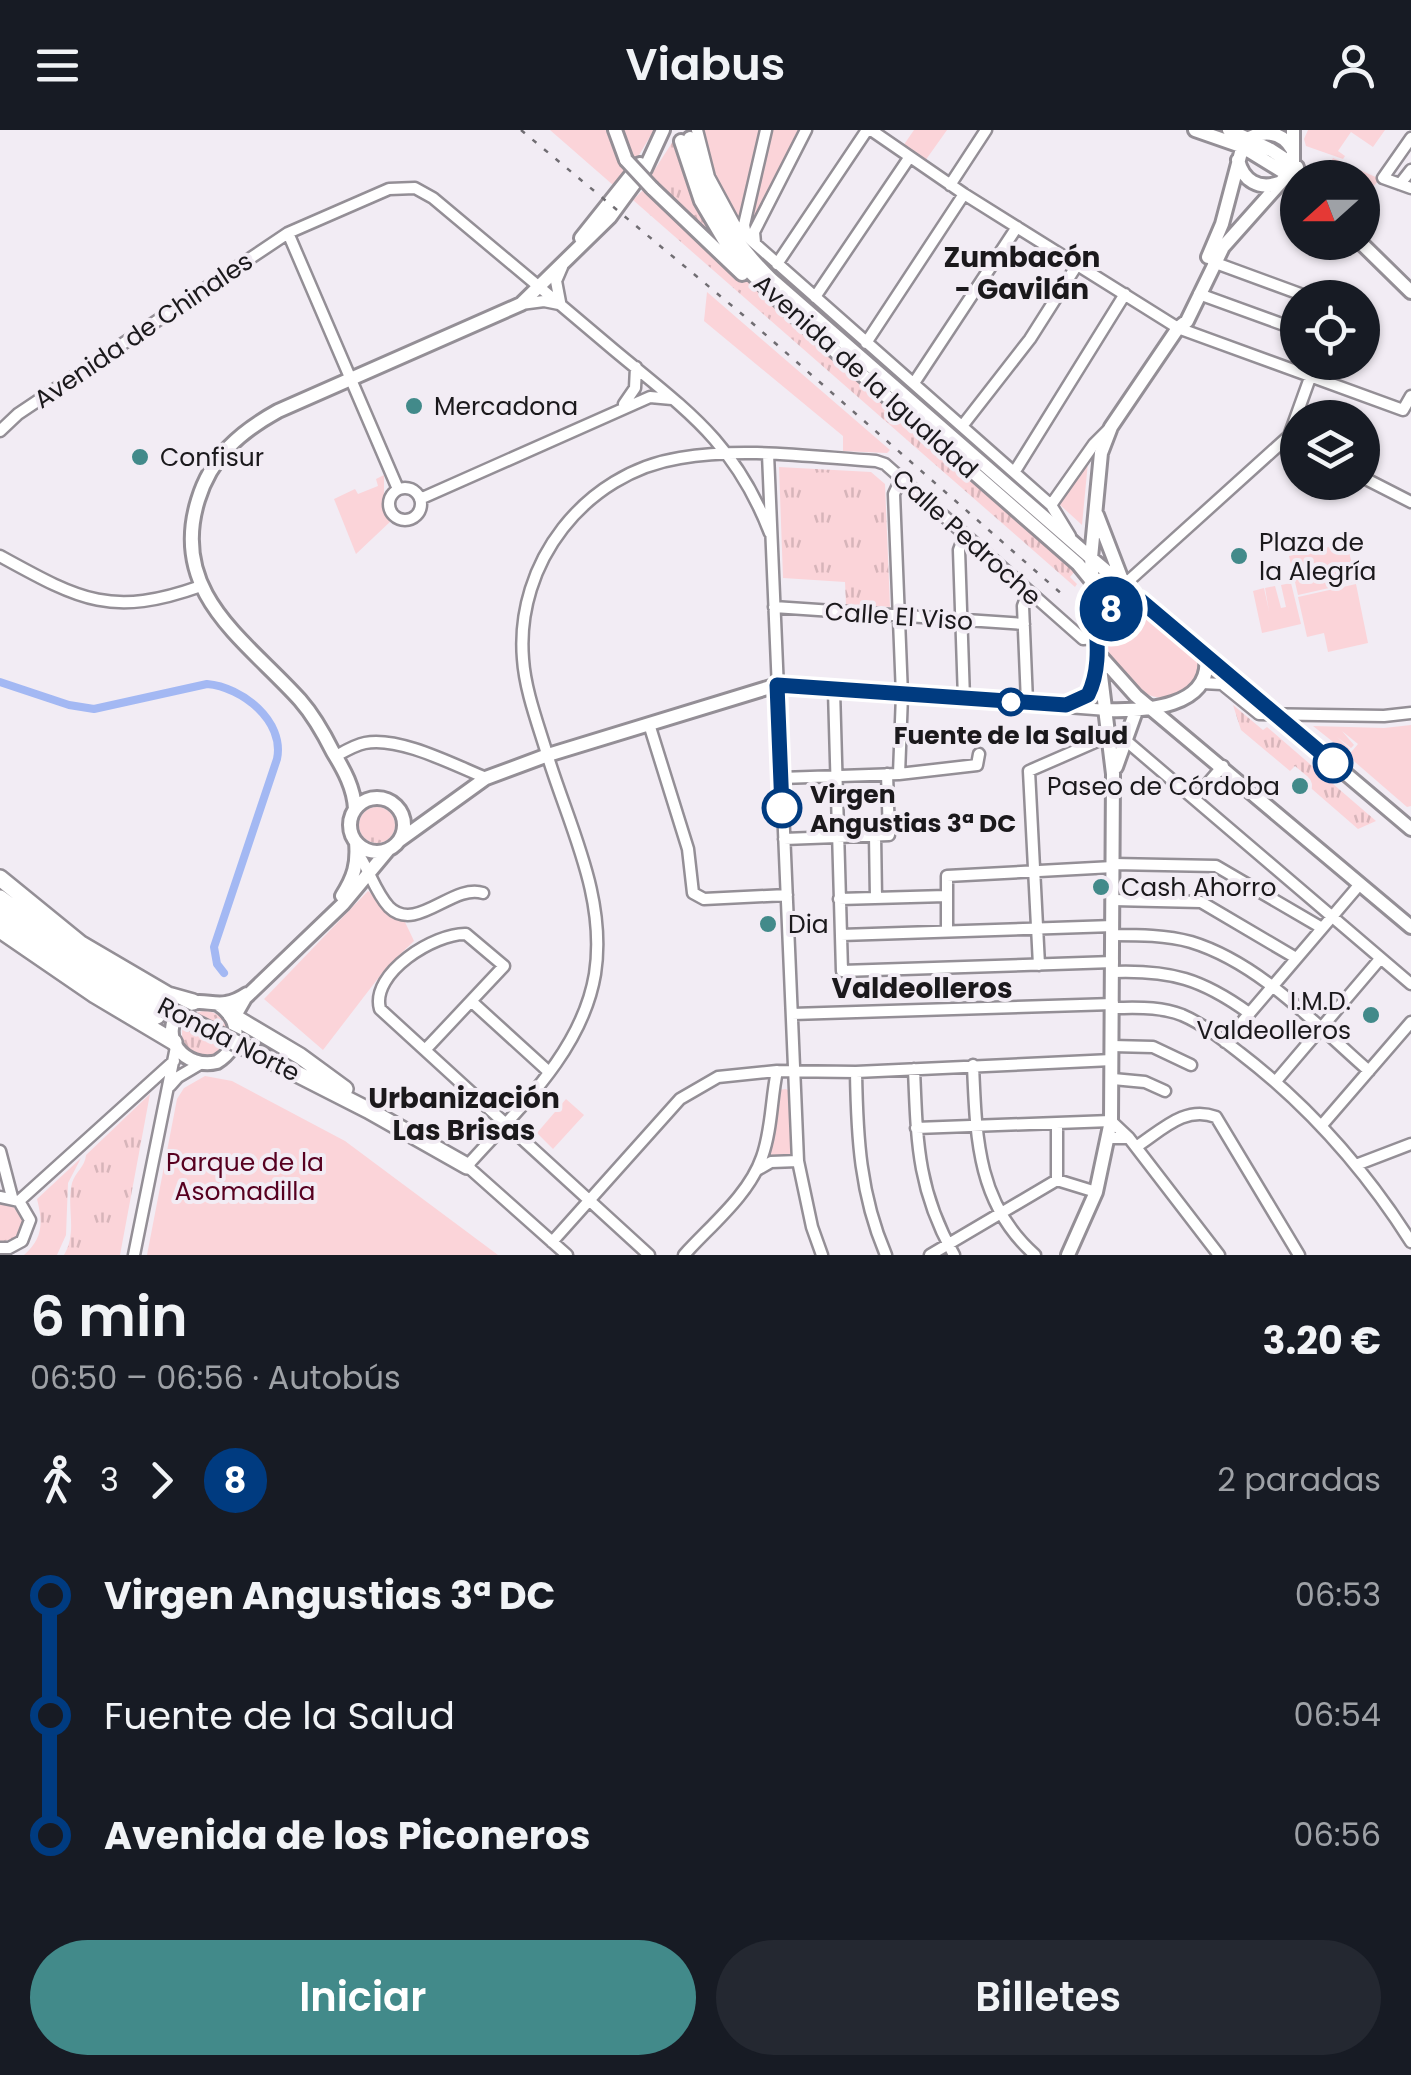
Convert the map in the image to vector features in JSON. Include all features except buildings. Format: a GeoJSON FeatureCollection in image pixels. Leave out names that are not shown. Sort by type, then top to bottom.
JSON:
{"type":"FeatureCollection","features":[{"type":"Feature","properties":{"kind":"highway"},"geometry":{"type":"LineString","coordinates":[[0,878],[81,944],[168,995],[193,1002]]}},
{"type":"Feature","properties":{"kind":"highway","name":"Ronda Norte"},"geometry":{"type":"LineString","coordinates":[[0,898],[160,1011]]}},
{"type":"Feature","properties":{"kind":"highway","name":"Ronda Norte"},"geometry":{"type":"LineString","coordinates":[[0,913],[72,966],[160,1011],[250,1050],[467,1166]]}},
{"type":"Feature","properties":{"kind":"highway"},"geometry":{"type":"LineString","coordinates":[[0,930],[175,1050]]}},
{"type":"Feature","properties":{"kind":"highway"},"geometry":{"type":"LineString","coordinates":[[230,1016],[300,1056],[368,1110]]}},
{"type":"Feature","properties":{"kind":"main road"},"geometry":{"type":"LineString","coordinates":[[615,130],[626,160],[652,188],[734,266],[795,316]]}},
{"type":"Feature","properties":{"kind":"main road"},"geometry":{"type":"LineString","coordinates":[[1195,130],[1228,135],[1241,152],[1243,173],[1250,181],[1266,186],[1280,177]]}},
{"type":"Feature","properties":{"kind":"main road"},"geometry":{"type":"LineString","coordinates":[[1068,1255],[1096,1192],[1111,1121],[1114,774],[1091,558],[1101,453],[1111,427],[1178,328],[1216,241],[1241,152],[1264,130],[1281,135],[1288,160]]}},
{"type":"Feature","properties":{"kind":"main road"},"geometry":{"type":"LineString","coordinates":[[1292,160],[1293,130]]}},
{"type":"Feature","properties":{"kind":"main road"},"geometry":{"type":"LineString","coordinates":[[1228,135],[1241,152],[1280,166]]}},
{"type":"Feature","properties":{"kind":"main road"},"geometry":{"type":"LineString","coordinates":[[323,922],[354,876],[357,847],[350,828],[355,809],[347,778],[304,705],[221,621],[201,586],[193,528],[204,483],[218,458],[249,427],[521,304],[561,266],[661,136]]}},
{"type":"Feature","properties":{"kind":"main road","name":"Avenida de la Igualdad"},"geometry":{"type":"LineString","coordinates":[[689,136],[702,201],[724,240],[748,270],[795,316],[1078,564],[1092,582]]}},
{"type":"Feature","properties":{"kind":"main road","name":"Avenida de la Igualdad"},"geometry":{"type":"LineString","coordinates":[[689,136],[709,196],[739,245],[771,279],[1140,600]]}},
{"type":"Feature","properties":{"kind":"main road"},"geometry":{"type":"LineString","coordinates":[[1178,328],[1187,321],[1223,247],[1280,182]]}},
{"type":"Feature","properties":{"kind":"main road"},"geometry":{"type":"LineString","coordinates":[[1380,252],[1411,282]]}},
{"type":"Feature","properties":{"kind":"main road"},"geometry":{"type":"LineString","coordinates":[[1378,260],[1411,292]]}},
{"type":"Feature","properties":{"kind":"main road"},"geometry":{"type":"LineString","coordinates":[[1096,512],[1124,585]]}},
{"type":"Feature","properties":{"kind":"main road"},"geometry":{"type":"LineString","coordinates":[[1097,638],[1118,604],[1140,600],[1411,829]]}},
{"type":"Feature","properties":{"kind":"main road"},"geometry":{"type":"LineString","coordinates":[[1097,638],[1123,683],[1411,927]]}},
{"type":"Feature","properties":{"kind":"main road"},"geometry":{"type":"LineString","coordinates":[[1107,710],[1136,711],[1185,699],[1208,671],[1206,656]]}},
{"type":"Feature","properties":{"kind":"main road"},"geometry":{"type":"LineString","coordinates":[[230,1016],[388,850],[486,778],[548,755],[777,685]]}},
{"type":"Feature","properties":{"kind":"main road"},"geometry":{"type":"LineString","coordinates":[[1114,774],[1136,711]]}},
{"type":"Feature","properties":{"kind":"main road"},"geometry":{"type":"LineString","coordinates":[[347,778],[373,798],[391,801],[418,817],[432,815]]}},
{"type":"Feature","properties":{"kind":"main road"},"geometry":{"type":"LineString","coordinates":[[355,809],[373,798]]}},
{"type":"Feature","properties":{"kind":"main road"},"geometry":{"type":"LineString","coordinates":[[400,809],[404,828],[400,840]]}},
{"type":"Feature","properties":{"kind":"main road"},"geometry":{"type":"LineString","coordinates":[[357,847],[388,850]]}},
{"type":"Feature","properties":{"kind":"main road"},"geometry":{"type":"LineString","coordinates":[[230,1016],[206,1000],[193,1002],[176,1016],[172,1031],[175,1050],[200,1064],[216,1062],[228,1054],[235,1041],[230,1003],[250,992]]}},
{"type":"Feature","properties":{"kind":"street"},"geometry":{"type":"LineString","coordinates":[[749,239],[744,228],[766,130]]}},
{"type":"Feature","properties":{"kind":"street"},"geometry":{"type":"LineString","coordinates":[[759,248],[753,234],[806,130]]}},
{"type":"Feature","properties":{"kind":"street"},"geometry":{"type":"LineString","coordinates":[[777,264],[869,130],[1178,328],[1280,364]]}},
{"type":"Feature","properties":{"kind":"street"},"geometry":{"type":"LineString","coordinates":[[950,185],[986,130]]}},
{"type":"Feature","properties":{"kind":"street","name":"Avenida de la Igualdad"},"geometry":{"type":"LineString","coordinates":[[689,136],[736,227],[1015,471],[1051,505],[1072,541]]}},
{"type":"Feature","properties":{"kind":"street"},"geometry":{"type":"LineString","coordinates":[[1411,138],[1383,178],[1406,186],[1411,170]]}},
{"type":"Feature","properties":{"kind":"street"},"geometry":{"type":"LineString","coordinates":[[815,297],[909,158]]}},
{"type":"Feature","properties":{"kind":"street","name":"Avenida de Chinales"},"geometry":{"type":"LineString","coordinates":[[0,431],[34,403],[288,233],[384,191],[410,187],[432,198],[541,287],[674,400],[728,453]]}},
{"type":"Feature","properties":{"kind":"street"},"geometry":{"type":"LineString","coordinates":[[866,343],[964,194]]}},
{"type":"Feature","properties":{"kind":"street"},"geometry":{"type":"LineString","coordinates":[[914,383],[1017,227]]}},
{"type":"Feature","properties":{"kind":"street"},"geometry":{"type":"LineString","coordinates":[[288,233],[398,489]]}},
{"type":"Feature","properties":{"kind":"street"},"geometry":{"type":"LineString","coordinates":[[1214,262],[1280,286]]}},
{"type":"Feature","properties":{"kind":"street"},"geometry":{"type":"LineString","coordinates":[[963,425],[1030,339],[1077,265]]}},
{"type":"Feature","properties":{"kind":"street"},"geometry":{"type":"LineString","coordinates":[[517,268],[532,274],[561,266]]}},
{"type":"Feature","properties":{"kind":"street"},"geometry":{"type":"LineString","coordinates":[[561,266],[556,288],[564,307]]}},
{"type":"Feature","properties":{"kind":"street"},"geometry":{"type":"LineString","coordinates":[[1015,471],[1125,294]]}},
{"type":"Feature","properties":{"kind":"street"},"geometry":{"type":"LineString","coordinates":[[1199,294],[1280,323]]}},
{"type":"Feature","properties":{"kind":"street"},"geometry":{"type":"LineString","coordinates":[[521,304],[544,301],[564,307]]}},
{"type":"Feature","properties":{"kind":"street","name":"Avenida de la Igualdad"},"geometry":{"type":"LineString","coordinates":[[866,343],[881,374]]}},
{"type":"Feature","properties":{"kind":"street"},"geometry":{"type":"LineString","coordinates":[[616,412],[633,394],[636,367]]}},
{"type":"Feature","properties":{"kind":"street"},"geometry":{"type":"LineString","coordinates":[[1324,380],[1407,411],[1411,396]]}},
{"type":"Feature","properties":{"kind":"street"},"geometry":{"type":"LineString","coordinates":[[420,499],[650,397],[674,400]]}},
{"type":"Feature","properties":{"kind":"street"},"geometry":{"type":"LineString","coordinates":[[1051,505],[1094,444],[1111,427]]}},
{"type":"Feature","properties":{"kind":"street"},"geometry":{"type":"LineString","coordinates":[[1124,585],[1280,452]]}},
{"type":"Feature","properties":{"kind":"street"},"geometry":{"type":"LineString","coordinates":[[568,1255],[467,1166],[549,1072],[575,1032],[590,995],[598,936],[585,866],[548,755],[523,662],[526,605],[543,557],[580,507],[625,476],[677,458],[728,453],[759,504],[770,533]]}},
{"type":"Feature","properties":{"kind":"street","name":"Calle Pedroche"},"geometry":{"type":"LineString","coordinates":[[728,453],[885,464],[1083,639],[1097,638]]}},
{"type":"Feature","properties":{"kind":"street"},"geometry":{"type":"LineString","coordinates":[[768,454],[798,1161],[822,1255]]}},
{"type":"Feature","properties":{"kind":"street"},"geometry":{"type":"LineString","coordinates":[[784,839],[890,834],[902,695],[894,494],[901,478]]}},
{"type":"Feature","properties":{"kind":"street"},"geometry":{"type":"LineString","coordinates":[[1380,486],[1411,502]]}},
{"type":"Feature","properties":{"kind":"street"},"geometry":{"type":"LineString","coordinates":[[409,488],[420,499],[418,514],[408,520],[398,519],[389,506],[398,489],[409,488]]}},
{"type":"Feature","properties":{"kind":"street"},"geometry":{"type":"LineString","coordinates":[[964,537],[959,550],[964,699]]}},
{"type":"Feature","properties":{"kind":"street"},"geometry":{"type":"LineString","coordinates":[[0,556],[60,590],[93,601],[136,604],[201,586]]}},
{"type":"Feature","properties":{"kind":"street"},"geometry":{"type":"LineString","coordinates":[[1027,702],[1023,606],[1028,593]]}},
{"type":"Feature","properties":{"kind":"street","name":"Calle El Viso"},"geometry":{"type":"LineString","coordinates":[[774,608],[1024,624]]}},
{"type":"Feature","properties":{"kind":"street"},"geometry":{"type":"LineString","coordinates":[[1066,705],[1088,695],[1093,684],[1097,638]]}},
{"type":"Feature","properties":{"kind":"street"},"geometry":{"type":"LineString","coordinates":[[1202,683],[1217,682],[1256,713],[1411,714]]}},
{"type":"Feature","properties":{"kind":"street"},"geometry":{"type":"LineString","coordinates":[[777,685],[1107,710]]}},
{"type":"Feature","properties":{"kind":"street"},"geometry":{"type":"LineString","coordinates":[[834,690],[842,971],[1039,965],[1152,971],[1190,979],[1249,1014]]}},
{"type":"Feature","properties":{"kind":"street"},"geometry":{"type":"LineString","coordinates":[[1297,732],[1300,722],[1309,714]]}},
{"type":"Feature","properties":{"kind":"street"},"geometry":{"type":"LineString","coordinates":[[649,724],[688,849],[693,893],[704,899],[786,895]]}},
{"type":"Feature","properties":{"kind":"street"},"geometry":{"type":"LineString","coordinates":[[1039,965],[1030,771],[1110,736]]}},
{"type":"Feature","properties":{"kind":"street"},"geometry":{"type":"LineString","coordinates":[[1124,739],[1411,984]]}},
{"type":"Feature","properties":{"kind":"street"},"geometry":{"type":"LineString","coordinates":[[336,756],[360,743],[385,744],[426,753],[486,778]]}},
{"type":"Feature","properties":{"kind":"street"},"geometry":{"type":"LineString","coordinates":[[781,778],[893,774],[978,764],[979,754]]}},
{"type":"Feature","properties":{"kind":"street"},"geometry":{"type":"LineString","coordinates":[[1195,798],[1223,766]]}},
{"type":"Feature","properties":{"kind":"street"},"geometry":{"type":"LineString","coordinates":[[875,835],[876,898]]}},
{"type":"Feature","properties":{"kind":"street"},"geometry":{"type":"LineString","coordinates":[[357,847],[384,901],[405,916],[418,914],[466,891],[484,893]]}},
{"type":"Feature","properties":{"kind":"street"},"geometry":{"type":"LineString","coordinates":[[947,930],[948,876],[1113,865],[1211,864],[1322,928]]}},
{"type":"Feature","properties":{"kind":"street"},"geometry":{"type":"LineString","coordinates":[[1225,1042],[1360,884]]}},
{"type":"Feature","properties":{"kind":"street"},"geometry":{"type":"LineString","coordinates":[[839,899],[946,896]]}},
{"type":"Feature","properties":{"kind":"street"},"geometry":{"type":"LineString","coordinates":[[1113,900],[1201,902],[1296,958]]}},
{"type":"Feature","properties":{"kind":"street"},"geometry":{"type":"LineString","coordinates":[[840,935],[1037,928],[1113,931],[1194,943],[1224,956],[1272,987],[1369,1071]]}},
{"type":"Feature","properties":{"kind":"street"},"geometry":{"type":"LineString","coordinates":[[425,1050],[504,966],[473,938],[459,934],[417,950],[390,976],[380,992],[380,1009],[649,1255]]}},
{"type":"Feature","properties":{"kind":"street"},"geometry":{"type":"LineString","coordinates":[[1276,1081],[1380,959]]}},
{"type":"Feature","properties":{"kind":"street"},"geometry":{"type":"LineString","coordinates":[[472,1001],[549,1072]]}},
{"type":"Feature","properties":{"kind":"street"},"geometry":{"type":"LineString","coordinates":[[792,1014],[1113,1006],[1169,1011],[1194,1020],[1276,1081],[1322,1125],[1356,1164],[1411,1242]]}},
{"type":"Feature","properties":{"kind":"street"},"geometry":{"type":"LineString","coordinates":[[1322,1125],[1411,1022]]}},
{"type":"Feature","properties":{"kind":"street"},"geometry":{"type":"LineString","coordinates":[[552,1242],[680,1098],[718,1077],[777,1071],[856,1072],[973,1065],[1154,1047],[1191,1065]]}},
{"type":"Feature","properties":{"kind":"street"},"geometry":{"type":"LineString","coordinates":[[134,1255],[175,1050]]}},
{"type":"Feature","properties":{"kind":"street"},"geometry":{"type":"LineString","coordinates":[[10,1198],[175,1050]]}},
{"type":"Feature","properties":{"kind":"street"},"geometry":{"type":"LineString","coordinates":[[165,1096],[174,1081],[200,1064]]}},
{"type":"Feature","properties":{"kind":"street"},"geometry":{"type":"LineString","coordinates":[[973,1065],[981,1170],[999,1214],[1035,1255]]}},
{"type":"Feature","properties":{"kind":"street"},"geometry":{"type":"LineString","coordinates":[[914,1069],[916,1128],[925,1190],[951,1250]]}},
{"type":"Feature","properties":{"kind":"street"},"geometry":{"type":"LineString","coordinates":[[684,1255],[734,1202],[756,1171],[767,1139],[777,1071]]}},
{"type":"Feature","properties":{"kind":"street"},"geometry":{"type":"LineString","coordinates":[[856,1072],[858,1161],[864,1194],[886,1255]]}},
{"type":"Feature","properties":{"kind":"street"},"geometry":{"type":"LineString","coordinates":[[1112,1079],[1145,1082],[1166,1091]]}},
{"type":"Feature","properties":{"kind":"street"},"geometry":{"type":"LineString","coordinates":[[1110,1138],[1132,1142],[1188,1114],[1202,1112],[1216,1117],[1299,1255]]}},
{"type":"Feature","properties":{"kind":"street"},"geometry":{"type":"LineString","coordinates":[[916,1128],[1111,1121],[1132,1142],[1219,1255]]}},
{"type":"Feature","properties":{"kind":"street"},"geometry":{"type":"LineString","coordinates":[[1057,1123],[1058,1180]]}},
{"type":"Feature","properties":{"kind":"street"},"geometry":{"type":"LineString","coordinates":[[1356,1164],[1411,1144]]}},
{"type":"Feature","properties":{"kind":"street"},"geometry":{"type":"LineString","coordinates":[[0,1152],[10,1198],[30,1220],[27,1235],[16,1246],[0,1248]]}},
{"type":"Feature","properties":{"kind":"street"},"geometry":{"type":"LineString","coordinates":[[756,1171],[771,1162],[798,1161]]}},
{"type":"Feature","properties":{"kind":"street"},"geometry":{"type":"LineString","coordinates":[[930,1255],[951,1250],[999,1214],[1058,1180],[1096,1192]]}},
{"type":"Feature","properties":{"kind":"green space"},"geometry":{"type":"Polygon","coordinates":[[[550,130],[654,130],[613,185],[550,130]]]}},
{"type":"Feature","properties":{"kind":"green space"},"geometry":{"type":"Polygon","coordinates":[[[702,130],[762,130],[740,216],[734,215],[716,179],[702,130]]]}},
{"type":"Feature","properties":{"kind":"green space"},"geometry":{"type":"Polygon","coordinates":[[[770,130],[803,130],[751,228],[748,227],[770,130]]]}},
{"type":"Feature","properties":{"kind":"green space"},"geometry":{"type":"Polygon","coordinates":[[[914,130],[947,130],[925,161],[903,146],[914,130]]]}},
{"type":"Feature","properties":{"kind":"green space"},"geometry":{"type":"Polygon","coordinates":[[[1308,130],[1385,130],[1373,147],[1351,132],[1338,151],[1345,156],[1343,159],[1306,146],[1308,130]]]}},
{"type":"Feature","properties":{"kind":"green space"},"geometry":{"type":"Polygon","coordinates":[[[675,138],[696,201],[737,265],[648,180],[675,138]]]}},
{"type":"Feature","properties":{"kind":"green space"},"geometry":{"type":"Polygon","coordinates":[[[644,189],[1076,570],[1070,577],[1077,584],[1075,587],[633,200],[644,189]]]}},
{"type":"Feature","properties":{"kind":"green space"},"geometry":{"type":"Polygon","coordinates":[[[707,292],[890,450],[843,451],[843,436],[704,321],[707,292]]]}},
{"type":"Feature","properties":{"kind":"green space"},"geometry":{"type":"Polygon","coordinates":[[[1088,462],[1082,525],[1058,503],[1088,462]]]}},
{"type":"Feature","properties":{"kind":"green space"},"geometry":{"type":"Polygon","coordinates":[[[779,467],[871,472],[885,484],[890,607],[846,605],[845,582],[783,578],[779,467]]]}},
{"type":"Feature","properties":{"kind":"green space"},"geometry":{"type":"Polygon","coordinates":[[[384,475],[384,508],[392,520],[356,554],[334,499],[355,489],[358,494],[378,486],[376,479],[384,475]]]}},
{"type":"Feature","properties":{"kind":"green space"},"geometry":{"type":"Polygon","coordinates":[[[1347,543],[1356,582],[1298,595],[1289,556],[1347,543]]]}},
{"type":"Feature","properties":{"kind":"green space"},"geometry":{"type":"Polygon","coordinates":[[[1291,583],[1301,624],[1262,633],[1253,591],[1264,588],[1269,611],[1265,588],[1275,586],[1281,608],[1286,607],[1281,585],[1291,583]]]}},
{"type":"Feature","properties":{"kind":"green space"},"geometry":{"type":"Polygon","coordinates":[[[1356,584],[1368,643],[1328,652],[1324,633],[1307,637],[1298,597],[1356,584]]]}},
{"type":"Feature","properties":{"kind":"green space"},"geometry":{"type":"Polygon","coordinates":[[[1136,605],[1200,659],[1193,684],[1171,697],[1151,696],[1133,685],[1108,650],[1107,631],[1115,615],[1136,605]]]}},
{"type":"Feature","properties":{"kind":"green space"},"geometry":{"type":"Polygon","coordinates":[[[1233,705],[1263,730],[1267,727],[1376,821],[1358,829],[1305,783],[1308,777],[1295,766],[1290,771],[1241,730],[1233,705]]]}},
{"type":"Feature","properties":{"kind":"green space"},"geometry":{"type":"Polygon","coordinates":[[[1411,725],[1411,806],[1407,807],[1348,756],[1358,744],[1342,731],[1354,745],[1351,748],[1337,737],[1350,749],[1347,753],[1313,726],[1384,728],[1411,725]]]}},
{"type":"Feature","properties":{"kind":"green space"},"geometry":{"type":"Polygon","coordinates":[[[377,807],[390,812],[395,825],[390,838],[377,843],[364,838],[359,825],[364,812],[377,807]]]}},
{"type":"Feature","properties":{"kind":"green space"},"geometry":{"type":"Polygon","coordinates":[[[368,891],[405,922],[414,941],[386,968],[323,1050],[264,999],[368,891]]]}},
{"type":"Feature","properties":{"kind":"green space"},"geometry":{"type":"Polygon","coordinates":[[[205,1011],[221,1018],[228,1034],[221,1050],[205,1057],[189,1050],[182,1034],[189,1018],[205,1011]]]}},
{"type":"Feature","properties":{"kind":"green space","name":"Parque de la Asomadilla"},"geometry":{"type":"Polygon","coordinates":[[[205,1076],[232,1081],[345,1141],[498,1255],[147,1255],[177,1099],[184,1088],[205,1076]]]}},
{"type":"Feature","properties":{"kind":"green space"},"geometry":{"type":"Polygon","coordinates":[[[777,1090],[791,1092],[793,1152],[790,1157],[771,1159],[767,1154],[777,1090]]]}},
{"type":"Feature","properties":{"kind":"green space"},"geometry":{"type":"Polygon","coordinates":[[[150,1094],[120,1255],[64,1255],[71,1228],[72,1183],[86,1155],[150,1094]]]}},
{"type":"Feature","properties":{"kind":"green space"},"geometry":{"type":"Polygon","coordinates":[[[566,1099],[584,1115],[553,1149],[537,1133],[566,1099]]]}},
{"type":"Feature","properties":{"kind":"green space"},"geometry":{"type":"Polygon","coordinates":[[[81,1158],[68,1183],[66,1235],[57,1255],[24,1255],[40,1230],[37,1199],[81,1158]]]}},
{"type":"Feature","properties":{"kind":"green space"},"geometry":{"type":"Polygon","coordinates":[[[0,1203],[17,1206],[25,1218],[18,1238],[0,1242],[0,1203]]]}},
{"type":"Feature","properties":{"kind":"waterway"},"geometry":{"type":"LineString","coordinates":[[0,682],[69,705],[94,709],[207,684],[247,699],[268,719],[278,745],[277,759],[214,947],[217,964],[224,973]]}},
{"type":"Feature","properties":{"kind":"railway"},"geometry":{"type":"LineString","coordinates":[[521,130],[743,315],[1063,595]]}},
{"type":"Feature","properties":{"kind":"bus line","name":"8"},"geometry":{"type":"LineString","coordinates":[[782,808],[777,685],[1066,705],[1088,695],[1093,684],[1098,652],[1096,624],[1110,609],[1131,599],[1140,600],[1333,763]]}},
{"type":"Feature","properties":{"kind":"place","name":"Mercadona"},"geometry":{"type":"Point","coordinates":[414,406]}},
{"type":"Feature","properties":{"kind":"place","name":"Confisur"},"geometry":{"type":"Point","coordinates":[140,457]}},
{"type":"Feature","properties":{"kind":"place","name":"Plaza de la Alegría"},"geometry":{"type":"Point","coordinates":[1239,556]}},
{"type":"Feature","properties":{"kind":"place","name":"Fuente de la Salud"},"geometry":{"type":"Point","coordinates":[1011,702]}},
{"type":"Feature","properties":{"kind":"place","name":"Paseo de Córdoba"},"geometry":{"type":"Point","coordinates":[1300,786]}},
{"type":"Feature","properties":{"kind":"place","name":"Virgen Angustias 3ª DC"},"geometry":{"type":"Point","coordinates":[782,808]}},
{"type":"Feature","properties":{"kind":"place","name":"Cash Ahorro"},"geometry":{"type":"Point","coordinates":[1101,887]}},
{"type":"Feature","properties":{"kind":"place","name":"Dia"},"geometry":{"type":"Point","coordinates":[768,924]}},
{"type":"Feature","properties":{"kind":"place","name":"I.M.D. Valdeolleros"},"geometry":{"type":"Point","coordinates":[1371,1015]}},
{"type":"Feature","properties":{"kind":"district","name":"Zumbacón - Gavilán"},"geometry":{"type":"Point","coordinates":[1022,273]}},
{"type":"Feature","properties":{"kind":"district","name":"Valdeolleros"},"geometry":{"type":"Point","coordinates":[922,988]}},
{"type":"Feature","properties":{"kind":"district","name":"Urbanización Las Brisas"},"geometry":{"type":"Point","coordinates":[464,1114]}}]}
